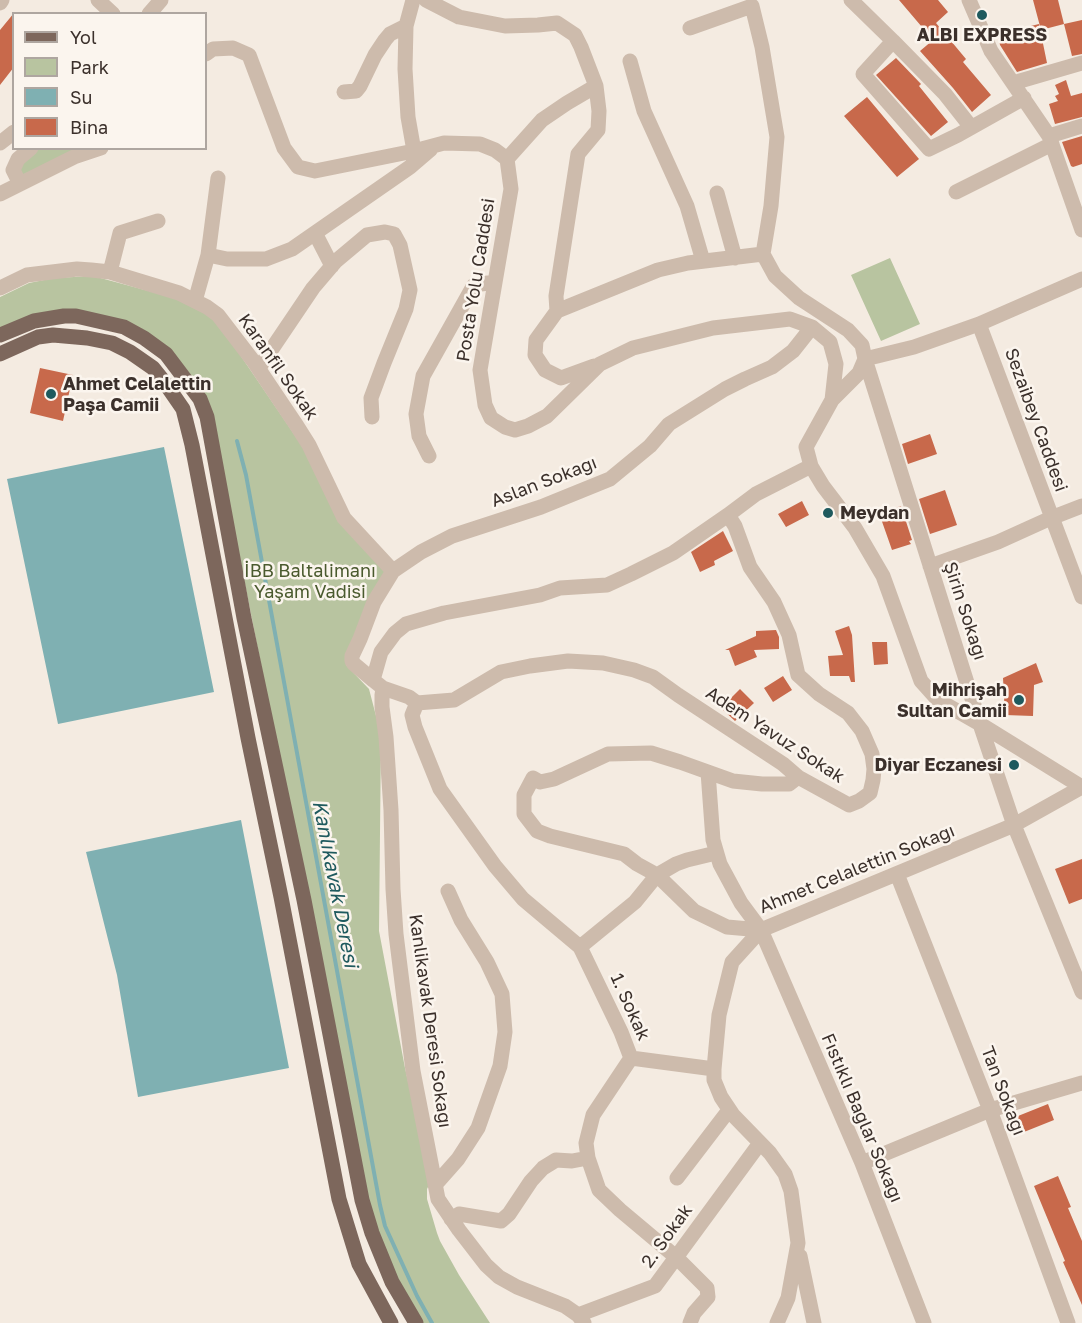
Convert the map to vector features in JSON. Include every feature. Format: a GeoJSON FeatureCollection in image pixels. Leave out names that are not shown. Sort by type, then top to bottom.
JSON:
{"type":"FeatureCollection","features":[{"type":"Feature","properties":{"kind":"main road"},"geometry":{"type":"LineString","coordinates":[[0,335],[34,321],[64,316],[76,316],[123,327],[144,338],[166,354],[200,399],[207,417],[248,639],[299,879],[362,1200],[372,1233],[392,1282],[416,1323]]}},
{"type":"Feature","properties":{"kind":"main road"},"geometry":{"type":"LineString","coordinates":[[0,354],[38,337],[53,335],[112,343],[153,368],[183,410],[286,920],[339,1199],[359,1264],[391,1323]]}},
{"type":"Feature","properties":{"kind":"street"},"geometry":{"type":"LineString","coordinates":[[98,0],[111,12]]}},
{"type":"Feature","properties":{"kind":"street"},"geometry":{"type":"LineString","coordinates":[[151,12],[161,0]]}},
{"type":"Feature","properties":{"kind":"street"},"geometry":{"type":"LineString","coordinates":[[413,0],[406,26],[405,69],[408,117],[414,151]]}},
{"type":"Feature","properties":{"kind":"street"},"geometry":{"type":"LineString","coordinates":[[427,0],[459,17],[504,26],[557,23],[575,34],[581,46],[596,86],[599,111],[598,130],[578,154],[556,297],[557,311]]}},
{"type":"Feature","properties":{"kind":"street"},"geometry":{"type":"LineString","coordinates":[[851,0],[945,94],[971,128]]}},
{"type":"Feature","properties":{"kind":"street"},"geometry":{"type":"LineString","coordinates":[[969,0],[991,51],[1051,140],[1082,230]]}},
{"type":"Feature","properties":{"kind":"street"},"geometry":{"type":"LineString","coordinates":[[600,364],[561,378],[545,370],[535,355],[536,340],[557,311],[658,270],[688,263],[763,254],[771,206],[777,136],[762,47],[752,6],[690,28]]}},
{"type":"Feature","properties":{"kind":"street"},"geometry":{"type":"LineString","coordinates":[[344,92],[356,91],[385,40],[390,34],[406,26]]}},
{"type":"Feature","properties":{"kind":"street"},"geometry":{"type":"LineString","coordinates":[[893,41],[863,74],[929,149],[1024,98]]}},
{"type":"Feature","properties":{"kind":"street"},"geometry":{"type":"LineString","coordinates":[[207,53],[213,49],[233,48],[249,56],[284,148],[298,167],[315,171],[444,143],[480,144],[495,150],[507,159],[542,120],[596,86]]}},
{"type":"Feature","properties":{"kind":"street"},"geometry":{"type":"LineString","coordinates":[[630,61],[644,111],[687,206],[703,261]]}},
{"type":"Feature","properties":{"kind":"street"},"geometry":{"type":"LineString","coordinates":[[1013,83],[1082,63]]}},
{"type":"Feature","properties":{"kind":"street"},"geometry":{"type":"LineString","coordinates":[[957,192],[1051,140],[1082,126]]}},
{"type":"Feature","properties":{"kind":"street"},"geometry":{"type":"LineString","coordinates":[[0,143],[12,134]]}},
{"type":"Feature","properties":{"kind":"street"},"geometry":{"type":"LineString","coordinates":[[208,255],[227,259],[266,259],[292,249],[410,167],[436,145]]}},
{"type":"Feature","properties":{"kind":"street"},"geometry":{"type":"LineString","coordinates":[[20,184],[13,170],[18,159],[29,150]]}},
{"type":"Feature","properties":{"kind":"street"},"geometry":{"type":"LineString","coordinates":[[0,194],[74,157],[95,150]]}},
{"type":"Feature","properties":{"kind":"street","name":"Posta Yolu Caddesi"},"geometry":{"type":"LineString","coordinates":[[507,159],[511,189],[480,370],[485,405],[491,418],[505,427],[515,430],[546,416],[600,364],[633,348],[713,328],[790,319],[812,327]]}},
{"type":"Feature","properties":{"kind":"street"},"geometry":{"type":"LineString","coordinates":[[195,301],[208,255],[218,178]]}},
{"type":"Feature","properties":{"kind":"street"},"geometry":{"type":"LineString","coordinates":[[717,193],[735,258]]}},
{"type":"Feature","properties":{"kind":"street"},"geometry":{"type":"LineString","coordinates":[[110,272],[120,233],[158,221]]}},
{"type":"Feature","properties":{"kind":"street"},"geometry":{"type":"LineString","coordinates":[[259,368],[312,288],[332,266],[367,235],[385,232],[394,234],[400,245],[410,290],[406,309],[371,398],[372,417]]}},
{"type":"Feature","properties":{"kind":"street"},"geometry":{"type":"LineString","coordinates":[[315,233],[332,266]]}},
{"type":"Feature","properties":{"kind":"street","name":"Şirin Sokağı"},"geometry":{"type":"LineString","coordinates":[[763,254],[775,276],[791,291],[848,330],[862,345],[980,724],[1014,825],[1082,992]]}},
{"type":"Feature","properties":{"kind":"street","name":"Karanfil Sokak"},"geometry":{"type":"LineString","coordinates":[[0,288],[27,275],[77,269],[110,272],[179,293],[218,315],[259,368],[309,445],[344,518],[393,571]]}},
{"type":"Feature","properties":{"kind":"street"},"geometry":{"type":"LineString","coordinates":[[1082,279],[980,324],[867,366],[832,400],[806,447],[811,466],[855,528],[883,576],[921,681],[938,700],[1082,787]]}},
{"type":"Feature","properties":{"kind":"street"},"geometry":{"type":"LineString","coordinates":[[429,456],[419,436],[416,414],[423,376],[474,285],[495,282]]}},
{"type":"Feature","properties":{"kind":"street","name":"Sezaibey Caddesi"},"geometry":{"type":"LineString","coordinates":[[980,324],[1082,597]]}},
{"type":"Feature","properties":{"kind":"street"},"geometry":{"type":"LineString","coordinates":[[812,327],[830,342],[836,364],[832,400]]}},
{"type":"Feature","properties":{"kind":"street","name":"Aslan Sokağı"},"geometry":{"type":"LineString","coordinates":[[393,571],[426,548],[452,536],[541,507],[610,479],[650,446],[669,424],[725,389],[772,367],[793,351],[812,327]]}},
{"type":"Feature","properties":{"kind":"street"},"geometry":{"type":"LineString","coordinates":[[378,684],[381,652],[395,633],[406,624],[444,613],[540,595],[560,588],[608,585],[673,553],[756,494],[811,466]]}},
{"type":"Feature","properties":{"kind":"street"},"geometry":{"type":"LineString","coordinates":[[930,566],[998,542],[1082,506]]}},
{"type":"Feature","properties":{"kind":"street","name":"Adem Yavuz Sokak"},"geometry":{"type":"LineString","coordinates":[[378,684],[409,697],[417,703],[454,700],[501,672],[530,666],[568,661],[603,663],[634,670],[653,677],[783,764],[798,777],[849,805],[859,801],[870,793],[874,769],[872,754],[862,731],[848,713],[819,694],[798,675],[789,635],[774,602],[750,567],[735,526],[728,514]]}},
{"type":"Feature","properties":{"kind":"street"},"geometry":{"type":"LineString","coordinates":[[378,684],[354,664],[352,656],[374,602],[393,571]]}},
{"type":"Feature","properties":{"kind":"street","name":"Kanlikavak Deresi Sokağı"},"geometry":{"type":"LineString","coordinates":[[378,684],[382,695],[386,737],[396,934],[413,1071],[438,1198],[486,1265],[517,1287],[565,1306],[581,1319]]}},
{"type":"Feature","properties":{"kind":"street","name":"1. Sokak"},"geometry":{"type":"LineString","coordinates":[[417,703],[412,715],[415,727],[440,789],[455,813],[523,899],[580,947],[621,1032],[631,1058],[593,1115],[586,1143],[588,1158],[599,1190],[676,1257],[706,1288],[708,1297],[694,1313],[690,1323]]}},
{"type":"Feature","properties":{"kind":"street","name":"Ahmet Celalettin Sokağı"},"geometry":{"type":"LineString","coordinates":[[798,777],[789,784],[733,781],[651,753],[622,752],[608,754],[554,778],[540,782],[533,778],[524,795],[524,814],[537,831],[624,854],[637,864],[657,874],[694,911],[727,927],[760,930],[1014,825],[1082,787]]}},
{"type":"Feature","properties":{"kind":"street","name":"Fıstıklı Bağlar Sokağı"},"geometry":{"type":"LineString","coordinates":[[708,772],[712,831],[716,853],[726,877],[760,930],[862,1164],[924,1323]]}},
{"type":"Feature","properties":{"kind":"street"},"geometry":{"type":"LineString","coordinates":[[580,947],[635,902],[657,874],[675,864],[716,853]]}},
{"type":"Feature","properties":{"kind":"street","name":"Tan Sokağı"},"geometry":{"type":"LineString","coordinates":[[897,874],[990,1110],[1068,1323]]}},
{"type":"Feature","properties":{"kind":"street"},"geometry":{"type":"LineString","coordinates":[[435,1185],[458,1159],[478,1128],[500,1066],[505,1032],[502,994],[448,891]]}},
{"type":"Feature","properties":{"kind":"street"},"geometry":{"type":"LineString","coordinates":[[760,930],[732,962],[718,1015],[714,1080],[729,1110],[770,1154],[785,1174],[791,1191],[798,1243],[814,1323]]}},
{"type":"Feature","properties":{"kind":"street"},"geometry":{"type":"LineString","coordinates":[[631,1058],[714,1069]]}},
{"type":"Feature","properties":{"kind":"street"},"geometry":{"type":"LineString","coordinates":[[862,1164],[990,1110],[1082,1083]]}},
{"type":"Feature","properties":{"kind":"street"},"geometry":{"type":"LineString","coordinates":[[677,1178],[729,1110]]}},
{"type":"Feature","properties":{"kind":"street","name":"2. Sokak"},"geometry":{"type":"LineString","coordinates":[[581,1319],[655,1286],[760,1143]]}},
{"type":"Feature","properties":{"kind":"street"},"geometry":{"type":"LineString","coordinates":[[451,1219],[459,1214],[501,1221],[509,1214],[531,1181],[543,1168],[556,1160],[572,1161],[588,1158]]}},
{"type":"Feature","properties":{"kind":"street"},"geometry":{"type":"LineString","coordinates":[[777,1323],[788,1298],[798,1243]]}},
{"type":"Feature","properties":{"kind":"green space"},"geometry":{"type":"Polygon","coordinates":[[[37,150],[81,150],[20,179],[22,159],[37,150]]]}},
{"type":"Feature","properties":{"kind":"green space"},"geometry":{"type":"Polygon","coordinates":[[[890,258],[920,324],[881,341],[851,275],[890,258]]]}},
{"type":"Feature","properties":{"kind":"green space","name":"İBB Baltalimanı Yaşam Vadisi"},"geometry":{"type":"Polygon","coordinates":[[[93,276],[186,301],[217,321],[388,572],[346,665],[369,689],[381,735],[379,931],[405,1068],[431,1181],[427,1189],[427,1199],[440,1241],[490,1323],[422,1323],[390,1264],[367,1198],[216,438],[200,387],[172,351],[119,319],[0,328],[0,297],[29,283],[54,278],[93,276]]]}},
{"type":"Feature","properties":{"kind":"water"},"geometry":{"type":"Polygon","coordinates":[[[164,447],[214,692],[58,724],[7,479],[164,447]]]}},
{"type":"Feature","properties":{"kind":"water"},"geometry":{"type":"Polygon","coordinates":[[[241,820],[289,1068],[138,1097],[117,975],[86,852],[241,820]]]}},
{"type":"Feature","properties":{"kind":"building"},"geometry":{"type":"Polygon","coordinates":[[[899,0],[938,0],[948,12],[936,23],[966,59],[963,62],[991,95],[972,112],[920,51],[933,40],[899,0]]]}},
{"type":"Feature","properties":{"kind":"building"},"geometry":{"type":"Polygon","coordinates":[[[1033,0],[1058,0],[1064,24],[1041,30],[1033,0]]]}},
{"type":"Feature","properties":{"kind":"building"},"geometry":{"type":"Polygon","coordinates":[[[12,15],[12,70],[0,85],[0,30],[12,15]]]}},
{"type":"Feature","properties":{"kind":"building"},"geometry":{"type":"Polygon","coordinates":[[[1082,20],[1082,54],[1072,56],[1064,24],[1082,20]]]}},
{"type":"Feature","properties":{"kind":"building"},"geometry":{"type":"Polygon","coordinates":[[[1039,24],[1047,63],[1017,72],[1000,45],[998,34],[1039,24]]]}},
{"type":"Feature","properties":{"kind":"building"},"geometry":{"type":"Polygon","coordinates":[[[896,58],[921,84],[919,86],[948,122],[931,136],[876,75],[896,58]]]}},
{"type":"Feature","properties":{"kind":"building"},"geometry":{"type":"Polygon","coordinates":[[[1066,80],[1071,96],[1082,93],[1082,117],[1055,124],[1049,104],[1058,101],[1055,96],[1059,94],[1055,85],[1066,80]]]}},
{"type":"Feature","properties":{"kind":"building"},"geometry":{"type":"Polygon","coordinates":[[[867,97],[919,159],[897,177],[844,116],[867,97]]]}},
{"type":"Feature","properties":{"kind":"building"},"geometry":{"type":"Polygon","coordinates":[[[1082,136],[1082,164],[1073,167],[1062,142],[1082,136]]]}},
{"type":"Feature","properties":{"kind":"building","name":"Ahmet Celalettin Paşa Camii"},"geometry":{"type":"Polygon","coordinates":[[[40,368],[73,375],[63,421],[30,413],[40,368]]]}},
{"type":"Feature","properties":{"kind":"building"},"geometry":{"type":"Polygon","coordinates":[[[930,434],[937,454],[908,464],[902,444],[930,434]]]}},
{"type":"Feature","properties":{"kind":"building"},"geometry":{"type":"Polygon","coordinates":[[[945,490],[957,525],[930,534],[919,499],[945,490]]]}},
{"type":"Feature","properties":{"kind":"building"},"geometry":{"type":"Polygon","coordinates":[[[802,501],[809,515],[786,527],[778,514],[802,501]]]}},
{"type":"Feature","properties":{"kind":"building"},"geometry":{"type":"Polygon","coordinates":[[[901,506],[912,540],[909,541],[911,544],[892,550],[879,513],[901,506]]]}},
{"type":"Feature","properties":{"kind":"building"},"geometry":{"type":"Polygon","coordinates":[[[723,531],[733,551],[714,561],[715,565],[700,572],[691,552],[723,531]]]}},
{"type":"Feature","properties":{"kind":"building"},"geometry":{"type":"Polygon","coordinates":[[[849,626],[852,635],[855,682],[851,682],[849,676],[830,676],[828,656],[843,655],[835,631],[849,626]]]}},
{"type":"Feature","properties":{"kind":"building"},"geometry":{"type":"Polygon","coordinates":[[[776,630],[779,637],[779,649],[754,650],[757,657],[735,666],[729,650],[725,650],[756,636],[756,631],[776,630]]]}},
{"type":"Feature","properties":{"kind":"building"},"geometry":{"type":"Polygon","coordinates":[[[872,642],[887,642],[888,664],[874,665],[872,642]]]}},
{"type":"Feature","properties":{"kind":"building","name":"Mihrişah Sultan Camii"},"geometry":{"type":"Polygon","coordinates":[[[1036,663],[1043,682],[1034,685],[1033,716],[1005,715],[1003,678],[1036,663]]]}},
{"type":"Feature","properties":{"kind":"building"},"geometry":{"type":"Polygon","coordinates":[[[783,676],[792,690],[773,702],[764,688],[783,676]]]}},
{"type":"Feature","properties":{"kind":"building"},"geometry":{"type":"Polygon","coordinates":[[[740,689],[754,703],[735,721],[721,708],[740,689]]]}},
{"type":"Feature","properties":{"kind":"building"},"geometry":{"type":"Polygon","coordinates":[[[1082,859],[1082,899],[1069,904],[1055,869],[1082,859]]]}},
{"type":"Feature","properties":{"kind":"building"},"geometry":{"type":"Polygon","coordinates":[[[1048,1104],[1054,1120],[1019,1134],[1013,1118],[1048,1104]]]}},
{"type":"Feature","properties":{"kind":"building"},"geometry":{"type":"Polygon","coordinates":[[[1058,1176],[1082,1241],[1082,1305],[1034,1186],[1058,1176]]]}},
{"type":"Feature","properties":{"kind":"waterway","name":"Kanlıkavak Deresi"},"geometry":{"type":"LineString","coordinates":[[237,441],[246,475],[380,1205],[385,1226],[432,1323]]}},
{"type":"Feature","properties":{"kind":"place","name":"ALBI EXPRESS"},"geometry":{"type":"Point","coordinates":[982,15]}},
{"type":"Feature","properties":{"kind":"place","name":"Ahmet Celalettin Paşa Camii"},"geometry":{"type":"Point","coordinates":[51,394]}},
{"type":"Feature","properties":{"kind":"place","name":"Meydan"},"geometry":{"type":"Point","coordinates":[828,513]}},
{"type":"Feature","properties":{"kind":"place","name":"Mihrişah Sultan Camii"},"geometry":{"type":"Point","coordinates":[1019,700]}},
{"type":"Feature","properties":{"kind":"place","name":"Diyar Eczanesi"},"geometry":{"type":"Point","coordinates":[1014,765]}}]}
